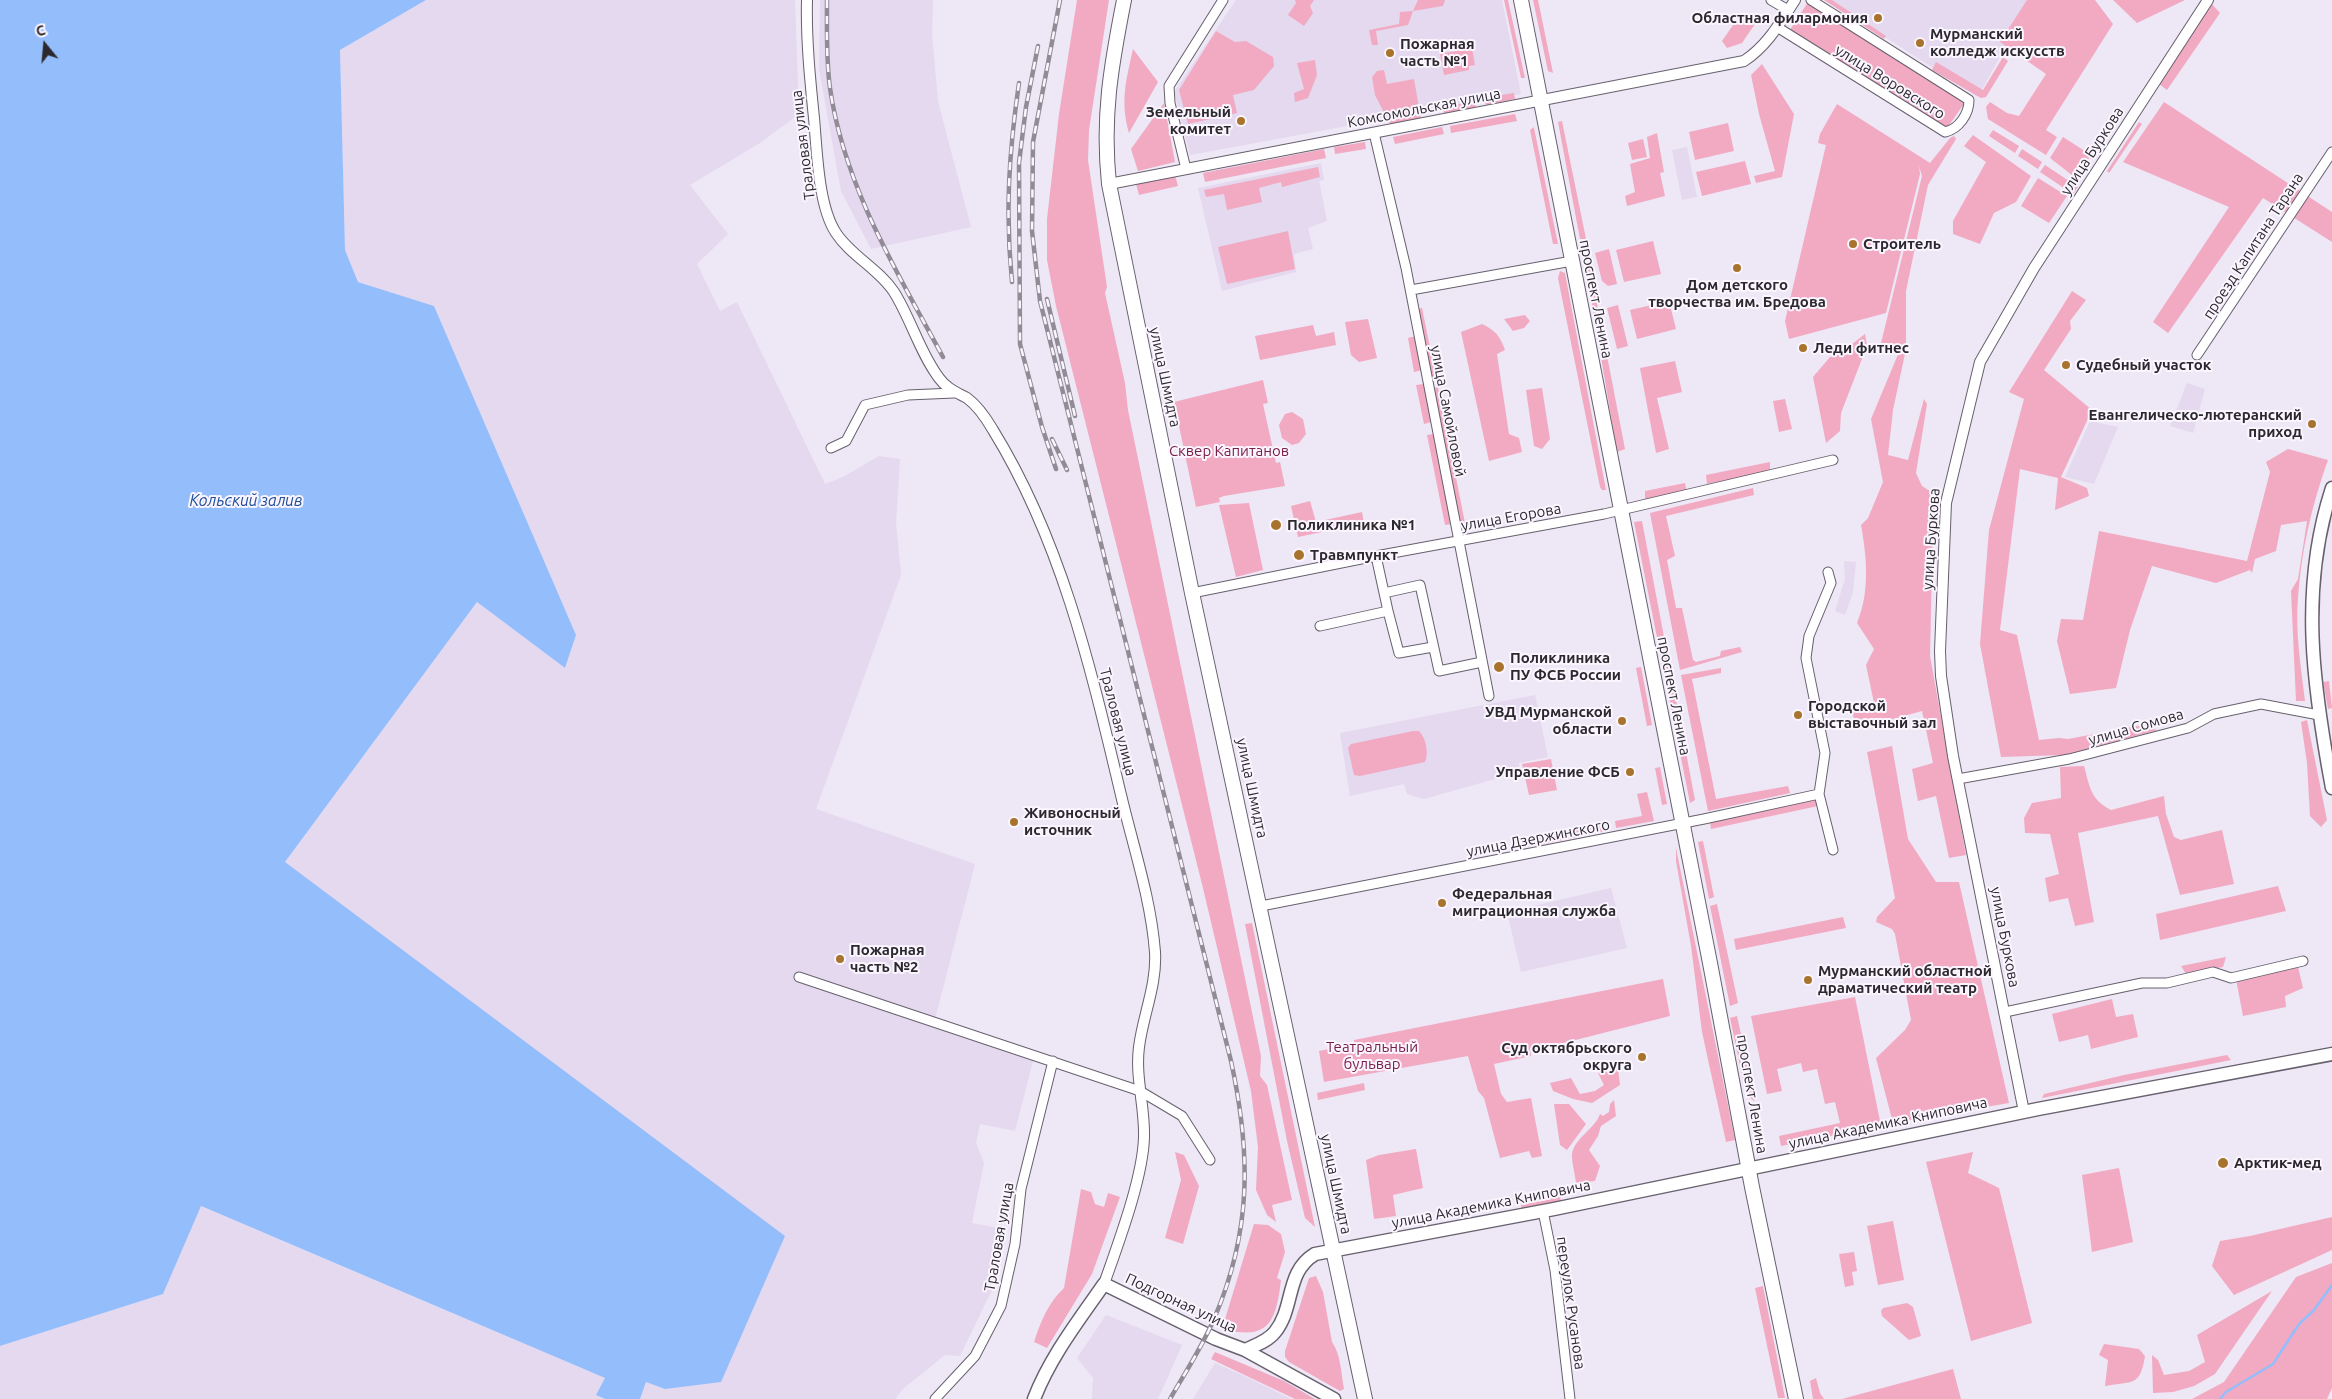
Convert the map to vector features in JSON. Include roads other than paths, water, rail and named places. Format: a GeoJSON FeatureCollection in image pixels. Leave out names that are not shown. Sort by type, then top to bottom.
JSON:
{"type":"FeatureCollection","features":[{"type":"Feature","properties":{"kind":"main road","name":"улица Шмидта"},"geometry":{"type":"LineString","coordinates":[[1124,0],[1107,94],[1106,154],[1109,184],[1192,593],[1261,906],[1365,1399]]}},
{"type":"Feature","properties":{"kind":"main road","name":"проспект Ленина"},"geometry":{"type":"LineString","coordinates":[[1520,0],[1796,1399]]}},
{"type":"Feature","properties":{"kind":"main road"},"geometry":{"type":"LineString","coordinates":[[2332,488],[2317,552],[2311,604],[2312,664],[2318,715],[2332,788]]}},
{"type":"Feature","properties":{"kind":"main road","name":"улица Академика Книповича"},"geometry":{"type":"LineString","coordinates":[[1333,1251],[1543,1211],[2024,1112],[2332,1054]]}},
{"type":"Feature","properties":{"kind":"main road","name":"Подгорная улица"},"geometry":{"type":"LineString","coordinates":[[1245,1350],[1264,1341],[1276,1331],[1294,1277],[1306,1260],[1315,1254],[1333,1251]]}},
{"type":"Feature","properties":{"kind":"main road"},"geometry":{"type":"LineString","coordinates":[[1034,1399],[1051,1365],[1104,1284]]}},
{"type":"Feature","properties":{"kind":"main road","name":"Подгорная улица"},"geometry":{"type":"LineString","coordinates":[[1104,1284],[1216,1339],[1245,1350],[1334,1399]]}},
{"type":"Feature","properties":{"kind":"street","name":"Траловая улица"},"geometry":{"type":"LineString","coordinates":[[808,0],[810,72],[818,170],[822,194],[835,232],[892,289],[913,325],[932,368],[940,381],[954,393],[966,398],[979,408],[994,431],[1037,511],[1051,544],[1086,652],[1152,926],[1155,979],[1139,1048],[1140,1091],[1144,1127],[1143,1151],[1122,1231],[1104,1284]]}},
{"type":"Feature","properties":{"kind":"street"},"geometry":{"type":"LineString","coordinates":[[1186,169],[1170,103],[1169,86],[1223,0]]}},
{"type":"Feature","properties":{"kind":"street"},"geometry":{"type":"LineString","coordinates":[[1772,0],[1788,10]]}},
{"type":"Feature","properties":{"kind":"street"},"geometry":{"type":"LineString","coordinates":[[1778,27],[1795,0]]}},
{"type":"Feature","properties":{"kind":"street","name":"улица Воровского"},"geometry":{"type":"LineString","coordinates":[[1778,27],[1945,132],[1955,129],[1969,109],[1969,100],[1811,0]]}},
{"type":"Feature","properties":{"kind":"street","name":"улица Буркова"},"geometry":{"type":"LineString","coordinates":[[2024,1112],[1958,779],[1941,676],[1943,558],[1949,490],[1980,362],[2034,268],[2208,0]]}},
{"type":"Feature","properties":{"kind":"street","name":"Комсомольская улица"},"geometry":{"type":"LineString","coordinates":[[1109,184],[1744,61],[1756,53],[1778,27]]}},
{"type":"Feature","properties":{"kind":"street","name":"улица Самойловой"},"geometry":{"type":"LineString","coordinates":[[1374,133],[1411,290],[1489,696]]}},
{"type":"Feature","properties":{"kind":"street","name":"проезд Капитана Тарана"},"geometry":{"type":"LineString","coordinates":[[2197,355],[2332,152]]}},
{"type":"Feature","properties":{"kind":"street"},"geometry":{"type":"LineString","coordinates":[[1411,290],[1572,261]]}},
{"type":"Feature","properties":{"kind":"street"},"geometry":{"type":"LineString","coordinates":[[831,448],[846,442],[866,405],[908,395],[954,393]]}},
{"type":"Feature","properties":{"kind":"street","name":"улица Егорова"},"geometry":{"type":"LineString","coordinates":[[1192,593],[1621,510],[1832,460]]}},
{"type":"Feature","properties":{"kind":"street"},"geometry":{"type":"LineString","coordinates":[[1376,556],[1399,653],[1433,647]]}},
{"type":"Feature","properties":{"kind":"street"},"geometry":{"type":"LineString","coordinates":[[1828,572],[1831,583],[1809,636],[1806,658],[1826,753],[1819,794],[1833,850]]}},
{"type":"Feature","properties":{"kind":"street"},"geometry":{"type":"LineString","coordinates":[[1384,593],[1420,585],[1440,672],[1482,662]]}},
{"type":"Feature","properties":{"kind":"street"},"geometry":{"type":"LineString","coordinates":[[1320,626],[1388,611]]}},
{"type":"Feature","properties":{"kind":"street","name":"улица Сомова"},"geometry":{"type":"LineString","coordinates":[[1958,779],[2069,759],[2188,728],[2214,714],[2261,704],[2318,715]]}},
{"type":"Feature","properties":{"kind":"street","name":"улица Дзержинского"},"geometry":{"type":"LineString","coordinates":[[1261,906],[1683,824],[1819,794]]}},
{"type":"Feature","properties":{"kind":"street"},"geometry":{"type":"LineString","coordinates":[[2004,1012],[2142,982],[2167,982],[2213,972],[2231,978],[2303,961]]}},
{"type":"Feature","properties":{"kind":"street"},"geometry":{"type":"LineString","coordinates":[[800,977],[1140,1091],[1182,1116],[1210,1160]]}},
{"type":"Feature","properties":{"kind":"street","name":"Траловая улица"},"geometry":{"type":"LineString","coordinates":[[935,1399],[975,1356],[1001,1306],[1015,1244],[1021,1190],[1053,1061]]}},
{"type":"Feature","properties":{"kind":"street","name":"переулок Русанова"},"geometry":{"type":"LineString","coordinates":[[1543,1211],[1555,1270],[1570,1399]]}},
{"type":"Feature","properties":{"kind":"water","name":"Кольский залив"},"geometry":{"type":"Polygon","coordinates":[[[0,0],[426,0],[340,50],[345,250],[358,282],[434,306],[576,635],[565,668],[477,602],[285,862],[785,1236],[721,1382],[665,1389],[646,1382],[640,1399],[605,1399],[596,1395],[605,1378],[201,1206],[163,1294],[0,1346],[0,0]]]}},
{"type":"Feature","properties":{"kind":"waterway"},"geometry":{"type":"LineString","coordinates":[[2220,1399],[2226,1392],[2273,1364],[2299,1324],[2314,1310],[2332,1285]]}},
{"type":"Feature","properties":{"kind":"railway"},"geometry":{"type":"LineString","coordinates":[[827,0],[827,55],[830,88],[837,124],[847,159],[874,227],[943,357]]}},
{"type":"Feature","properties":{"kind":"railway"},"geometry":{"type":"LineString","coordinates":[[1060,0],[1033,142],[1032,231],[1040,301],[1231,1061],[1242,1128],[1244,1192],[1236,1254],[1214,1319],[1199,1350],[1170,1399]]}},
{"type":"Feature","properties":{"kind":"railway"},"geometry":{"type":"LineString","coordinates":[[1038,46],[1026,107],[1019,163],[1020,344],[1042,427],[1056,469]]}},
{"type":"Feature","properties":{"kind":"railway"},"geometry":{"type":"LineString","coordinates":[[1012,282],[1009,182],[1019,83]]}},
{"type":"Feature","properties":{"kind":"railway"},"geometry":{"type":"LineString","coordinates":[[1047,299],[1075,416]]}},
{"type":"Feature","properties":{"kind":"railway"},"geometry":{"type":"LineString","coordinates":[[1052,439],[1067,470]]}},
{"type":"Feature","properties":{"kind":"place","name":"Областная филармония"},"geometry":{"type":"Point","coordinates":[1878,18]}},
{"type":"Feature","properties":{"kind":"place","name":"Мурманский колледж искусств"},"geometry":{"type":"Point","coordinates":[1920,43]}},
{"type":"Feature","properties":{"kind":"place","name":"Пожарная часть №1"},"geometry":{"type":"Point","coordinates":[1390,53]}},
{"type":"Feature","properties":{"kind":"place","name":"Земельный комитет"},"geometry":{"type":"Point","coordinates":[1241,121]}},
{"type":"Feature","properties":{"kind":"place","name":"Строитель"},"geometry":{"type":"Point","coordinates":[1853,244]}},
{"type":"Feature","properties":{"kind":"place","name":"Дом детского творчества им. Бредова"},"geometry":{"type":"Point","coordinates":[1737,268]}},
{"type":"Feature","properties":{"kind":"place","name":"Леди фитнес"},"geometry":{"type":"Point","coordinates":[1803,348]}},
{"type":"Feature","properties":{"kind":"place","name":"Судебный участок"},"geometry":{"type":"Point","coordinates":[2066,365]}},
{"type":"Feature","properties":{"kind":"place","name":"Евангелическо-лютеранский приход"},"geometry":{"type":"Point","coordinates":[2312,424]}},
{"type":"Feature","properties":{"kind":"place","name":"Поликлиника №1"},"geometry":{"type":"Point","coordinates":[1276,525]}},
{"type":"Feature","properties":{"kind":"place","name":"Травмпункт"},"geometry":{"type":"Point","coordinates":[1299,555]}},
{"type":"Feature","properties":{"kind":"place","name":"Поликлиника ПУ ФСБ России"},"geometry":{"type":"Point","coordinates":[1499,667]}},
{"type":"Feature","properties":{"kind":"place","name":"Городской выставочный зал"},"geometry":{"type":"Point","coordinates":[1798,715]}},
{"type":"Feature","properties":{"kind":"place","name":"УВД Мурманской области"},"geometry":{"type":"Point","coordinates":[1622,721]}},
{"type":"Feature","properties":{"kind":"place","name":"Управление ФСБ"},"geometry":{"type":"Point","coordinates":[1630,772]}},
{"type":"Feature","properties":{"kind":"place","name":"Живоносный источник"},"geometry":{"type":"Point","coordinates":[1014,822]}},
{"type":"Feature","properties":{"kind":"place","name":"Федеральная миграционная служба"},"geometry":{"type":"Point","coordinates":[1442,903]}},
{"type":"Feature","properties":{"kind":"place","name":"Пожарная часть №2"},"geometry":{"type":"Point","coordinates":[840,959]}},
{"type":"Feature","properties":{"kind":"place","name":"Мурманский областной драматический театр"},"geometry":{"type":"Point","coordinates":[1808,980]}},
{"type":"Feature","properties":{"kind":"place","name":"Суд октябрьского округа"},"geometry":{"type":"Point","coordinates":[1642,1057]}},
{"type":"Feature","properties":{"kind":"place","name":"Арктик-мед"},"geometry":{"type":"Point","coordinates":[2223,1163]}},
{"type":"Feature","properties":{"kind":"park label","name":"Сквер Капитанов"},"geometry":{"type":"Point","coordinates":[1229,451]}},
{"type":"Feature","properties":{"kind":"park label","name":"Театральный бульвар"},"geometry":{"type":"Point","coordinates":[1372,1056]}}]}
